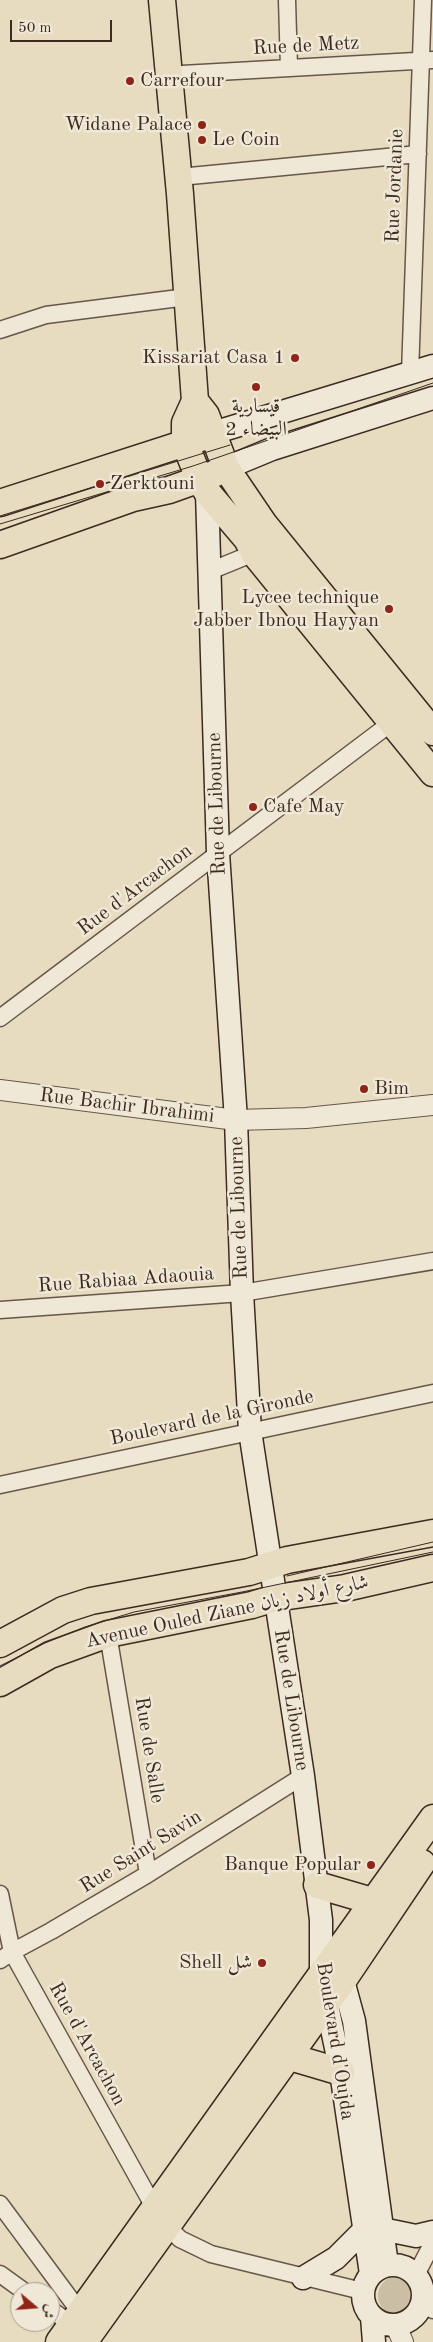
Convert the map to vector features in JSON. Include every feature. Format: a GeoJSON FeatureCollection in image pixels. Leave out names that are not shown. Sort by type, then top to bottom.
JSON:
{"type":"FeatureCollection","features":[{"type":"Feature","properties":{"kind":"main road"},"geometry":{"type":"LineString","coordinates":[[148,0],[168,186],[185,185]]}},
{"type":"Feature","properties":{"kind":"main road"},"geometry":{"type":"LineString","coordinates":[[162,0],[185,185]]}},
{"type":"Feature","properties":{"kind":"main road"},"geometry":{"type":"LineString","coordinates":[[175,0],[182,74],[187,298],[195,401],[185,423],[185,444],[203,486],[255,539],[433,732]]}},
{"type":"Feature","properties":{"kind":"main road"},"geometry":{"type":"LineString","coordinates":[[0,503],[213,434],[433,366]]}},
{"type":"Feature","properties":{"kind":"main road"},"geometry":{"type":"LineString","coordinates":[[0,545],[133,498],[203,486],[226,468],[272,449],[433,398]]}},
{"type":"Feature","properties":{"kind":"main road"},"geometry":{"type":"LineString","coordinates":[[195,401],[206,415],[255,539],[391,723],[433,773]]}},
{"type":"Feature","properties":{"kind":"main road","name":"Rue de Libourne"},"geometry":{"type":"LineString","coordinates":[[203,486],[210,571],[218,853],[236,1120],[242,1293],[250,1431],[269,1565],[303,1776],[321,1920]]}},
{"type":"Feature","properties":{"kind":"main road"},"geometry":{"type":"LineString","coordinates":[[255,539],[278,552],[433,743]]}},
{"type":"Feature","properties":{"kind":"main road"},"geometry":{"type":"LineString","coordinates":[[255,539],[433,758]]}},
{"type":"Feature","properties":{"kind":"main road","name":"Avenue Ouled Ziane شارع أولاد زيان"},"geometry":{"type":"LineString","coordinates":[[0,1644],[77,1605],[249,1572],[287,1560],[433,1533]]}},
{"type":"Feature","properties":{"kind":"main road","name":"Avenue Ouled Ziane شارع أولاد زيان"},"geometry":{"type":"LineString","coordinates":[[0,1683],[63,1649],[108,1634],[252,1605],[275,1598],[345,1588],[433,1568]]}},
{"type":"Feature","properties":{"kind":"main road"},"geometry":{"type":"LineString","coordinates":[[69,2326],[160,2217],[287,2056],[332,1978],[372,1901],[433,1818]]}},
{"type":"Feature","properties":{"kind":"main road"},"geometry":{"type":"LineString","coordinates":[[160,2217],[332,1978],[433,1846]]}},
{"type":"Feature","properties":{"kind":"main road"},"geometry":{"type":"LineString","coordinates":[[317,1885],[372,1901]]}},
{"type":"Feature","properties":{"kind":"main road","name":"Boulevard d'Oujda"},"geometry":{"type":"LineString","coordinates":[[321,1920],[332,1978],[341,2072],[373,2230]]}},
{"type":"Feature","properties":{"kind":"main road","name":"Boulevard d'Oujda"},"geometry":{"type":"LineString","coordinates":[[332,1978],[354,2021],[373,2230],[373,2277]]}},
{"type":"Feature","properties":{"kind":"main road"},"geometry":{"type":"LineString","coordinates":[[287,2056],[341,2072]]}},
{"type":"Feature","properties":{"kind":"main road"},"geometry":{"type":"LineString","coordinates":[[303,2278],[336,2258],[373,2230],[416,2236],[433,2232]]}},
{"type":"Feature","properties":{"kind":"main road"},"geometry":{"type":"LineString","coordinates":[[374,2342],[390,2330],[412,2319],[427,2307],[422,2287],[416,2275],[400,2265],[373,2277],[366,2310],[390,2330]]}},
{"type":"Feature","properties":{"kind":"street"},"geometry":{"type":"LineString","coordinates":[[287,0],[289,68]]}},
{"type":"Feature","properties":{"kind":"street","name":"Rue Jordanie"},"geometry":{"type":"LineString","coordinates":[[410,374],[418,154],[427,60],[423,0]]}},
{"type":"Feature","properties":{"kind":"street","name":"Rue de Metz"},"geometry":{"type":"LineString","coordinates":[[182,74],[427,60]]}},
{"type":"Feature","properties":{"kind":"street"},"geometry":{"type":"LineString","coordinates":[[185,185],[418,154]]}},
{"type":"Feature","properties":{"kind":"street"},"geometry":{"type":"LineString","coordinates":[[0,330],[46,315],[187,298]]}},
{"type":"Feature","properties":{"kind":"street"},"geometry":{"type":"LineString","coordinates":[[210,571],[255,539]]}},
{"type":"Feature","properties":{"kind":"street","name":"Rue d'Arcachon"},"geometry":{"type":"LineString","coordinates":[[0,1018],[391,723]]}},
{"type":"Feature","properties":{"kind":"street","name":"Rue Bachir Ibrahimi"},"geometry":{"type":"LineString","coordinates":[[0,1090],[236,1120],[315,1117],[433,1105]]}},
{"type":"Feature","properties":{"kind":"street","name":"Rue Rabiaa Adaouia"},"geometry":{"type":"LineString","coordinates":[[0,1310],[242,1293],[433,1261]]}},
{"type":"Feature","properties":{"kind":"street","name":"Boulevard de la Gironde"},"geometry":{"type":"LineString","coordinates":[[0,1485],[433,1393]]}},
{"type":"Feature","properties":{"kind":"street","name":"Rue de Salle"},"geometry":{"type":"LineString","coordinates":[[108,1634],[148,1874]]}},
{"type":"Feature","properties":{"kind":"street","name":"Rue Saint Savin"},"geometry":{"type":"LineString","coordinates":[[6,1956],[148,1874],[303,1776]]}},
{"type":"Feature","properties":{"kind":"street","name":"Rue d'Arcachon"},"geometry":{"type":"LineString","coordinates":[[0,1894],[6,1956],[160,2217]]}},
{"type":"Feature","properties":{"kind":"street"},"geometry":{"type":"LineString","coordinates":[[0,2204],[69,2326]]}},
{"type":"Feature","properties":{"kind":"street"},"geometry":{"type":"LineString","coordinates":[[160,2217],[180,2238],[210,2254],[303,2278],[373,2277]]}},
{"type":"Feature","properties":{"kind":"street"},"geometry":{"type":"LineString","coordinates":[[416,2275],[433,2242]]}},
{"type":"Feature","properties":{"kind":"street"},"geometry":{"type":"LineString","coordinates":[[0,2274],[12,2282]]}},
{"type":"Feature","properties":{"kind":"shaded area"},"geometry":{"type":"Polygon","coordinates":[[[402,2276],[409,2279],[415,2285],[418,2296],[417,2304],[409,2313],[402,2316],[394,2316],[387,2313],[379,2304],[378,2292],[381,2285],[390,2277],[402,2276]]]}},
{"type":"Feature","properties":{"kind":"tram line"},"geometry":{"type":"LineString","coordinates":[[0,524],[193,466],[433,383]]}},
{"type":"Feature","properties":{"kind":"tram line"},"geometry":{"type":"LineString","coordinates":[[0,516],[230,445]]}},
{"type":"Feature","properties":{"kind":"tram line"},"geometry":{"type":"LineString","coordinates":[[287,1576],[433,1542]]}},
{"type":"Feature","properties":{"kind":"tram line"},"geometry":{"type":"LineString","coordinates":[[0,1666],[45,1643],[85,1627],[134,1612],[242,1592],[433,1552]]}},
{"type":"Feature","properties":{"kind":"place","name":"Carrefour"},"geometry":{"type":"Point","coordinates":[130,81]}},
{"type":"Feature","properties":{"kind":"place","name":"Widane Palace"},"geometry":{"type":"Point","coordinates":[202,125]}},
{"type":"Feature","properties":{"kind":"place","name":"Le Coin"},"geometry":{"type":"Point","coordinates":[202,140]}},
{"type":"Feature","properties":{"kind":"place","name":"Kissariat Casa 1"},"geometry":{"type":"Point","coordinates":[295,358]}},
{"type":"Feature","properties":{"kind":"place","name":"قيسارية البيضاء 2"},"geometry":{"type":"Point","coordinates":[256,387]}},
{"type":"Feature","properties":{"kind":"place","name":"Zerktouni"},"geometry":{"type":"Point","coordinates":[100,484]}},
{"type":"Feature","properties":{"kind":"place","name":"Lycee technique Jabber Ibnou Hayyan"},"geometry":{"type":"Point","coordinates":[389,609]}},
{"type":"Feature","properties":{"kind":"place","name":"Cafe May"},"geometry":{"type":"Point","coordinates":[253,807]}},
{"type":"Feature","properties":{"kind":"place","name":"Bim"},"geometry":{"type":"Point","coordinates":[364,1089]}},
{"type":"Feature","properties":{"kind":"place","name":"Banque Popular"},"geometry":{"type":"Point","coordinates":[371,1865]}},
{"type":"Feature","properties":{"kind":"place","name":"Shell شل"},"geometry":{"type":"Point","coordinates":[262,1963]}}]}
